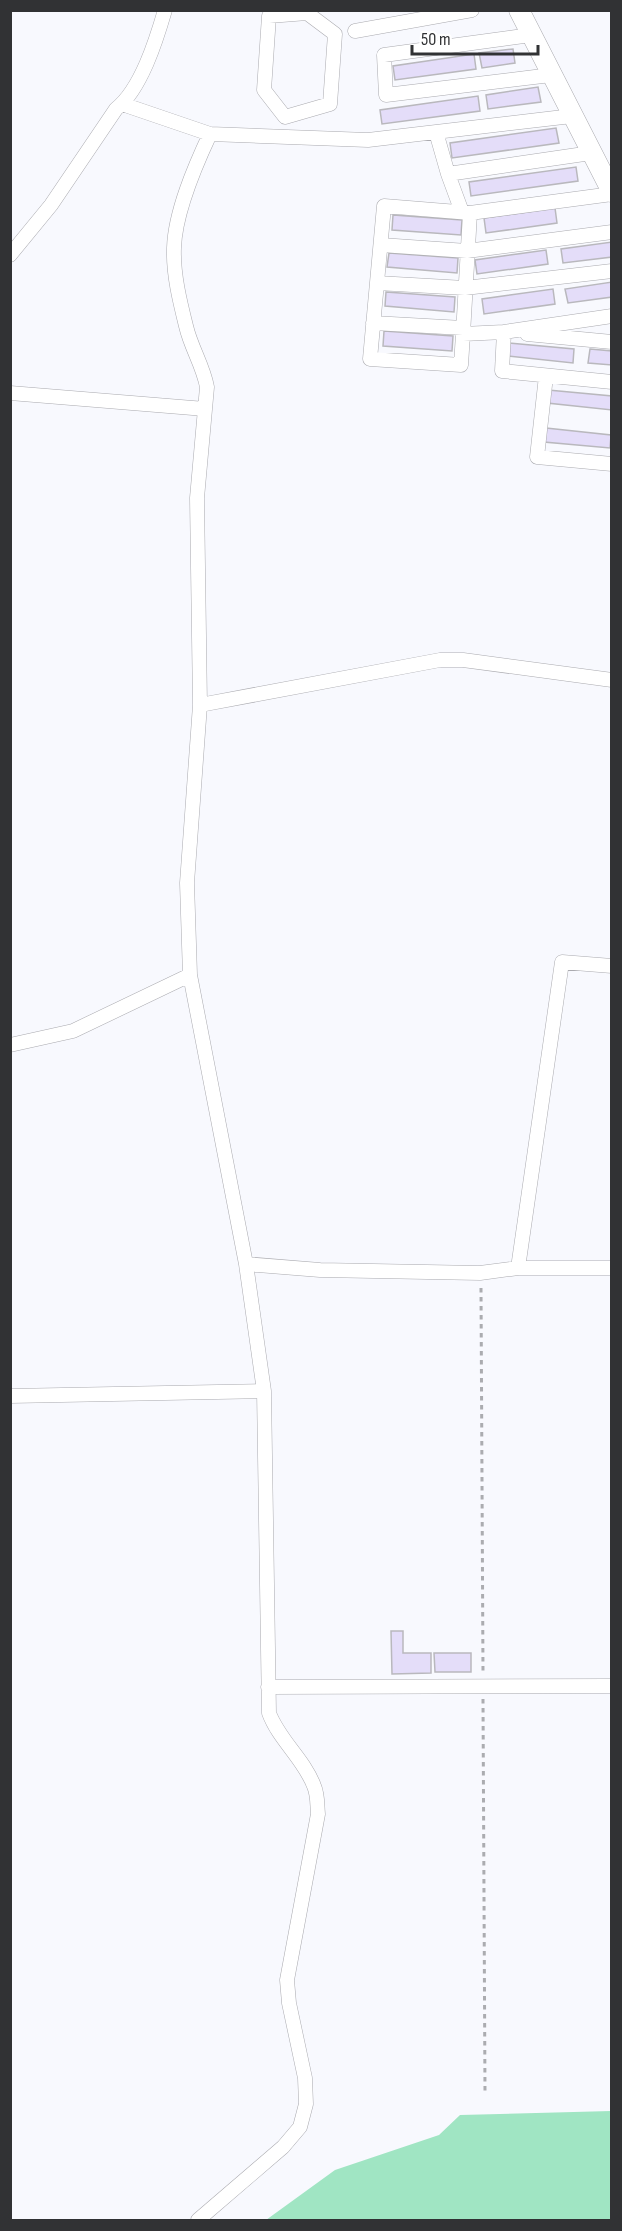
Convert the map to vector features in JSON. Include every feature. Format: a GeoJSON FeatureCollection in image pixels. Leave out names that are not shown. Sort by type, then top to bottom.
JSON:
{"type":"FeatureCollection","features":[{"type":"Feature","properties":{"kind":"street"},"geometry":{"type":"LineString","coordinates":[[10,255],[51,205],[142,73],[165,10]]}},
{"type":"Feature","properties":{"kind":"street"},"geometry":{"type":"LineString","coordinates":[[355,31],[472,10]]}},
{"type":"Feature","properties":{"kind":"street"},"geometry":{"type":"LineString","coordinates":[[436,132],[447,174],[466,212],[467,251],[461,365],[370,359],[384,206],[466,212],[612,193],[519,10]]}},
{"type":"Feature","properties":{"kind":"street"},"geometry":{"type":"LineString","coordinates":[[307,12],[335,34],[330,104],[285,117],[264,90],[269,16],[307,12]]}},
{"type":"Feature","properties":{"kind":"street"},"geometry":{"type":"LineString","coordinates":[[531,35],[384,55],[386,95],[551,75]]}},
{"type":"Feature","properties":{"kind":"street"},"geometry":{"type":"LineString","coordinates":[[122,104],[210,134],[368,140],[572,116]]}},
{"type":"Feature","properties":{"kind":"street"},"geometry":{"type":"LineString","coordinates":[[198,2220],[284,2147],[300,2127],[306,2104],[305,2078],[289,2003],[287,1980],[318,1814],[315,1787],[308,1773],[274,1726],[269,1713],[264,1391],[246,1264],[190,975],[187,883],[200,705],[196,498],[207,387],[204,369],[186,329],[178,290],[174,249],[178,217],[201,152],[210,134]]}},
{"type":"Feature","properties":{"kind":"street"},"geometry":{"type":"LineString","coordinates":[[447,174],[591,153]]}},
{"type":"Feature","properties":{"kind":"street"},"geometry":{"type":"LineString","coordinates":[[381,245],[467,251],[612,232]]}},
{"type":"Feature","properties":{"kind":"street"},"geometry":{"type":"LineString","coordinates":[[377,283],[465,288],[612,271]]}},
{"type":"Feature","properties":{"kind":"street"},"geometry":{"type":"LineString","coordinates":[[504,332],[612,316]]}},
{"type":"Feature","properties":{"kind":"street"},"geometry":{"type":"LineString","coordinates":[[373,323],[612,342]]}},
{"type":"Feature","properties":{"kind":"street"},"geometry":{"type":"LineString","coordinates":[[504,332],[502,371],[612,382]]}},
{"type":"Feature","properties":{"kind":"street"},"geometry":{"type":"LineString","coordinates":[[546,376],[537,457],[612,464]]}},
{"type":"Feature","properties":{"kind":"street"},"geometry":{"type":"LineString","coordinates":[[10,393],[205,409]]}},
{"type":"Feature","properties":{"kind":"street"},"geometry":{"type":"LineString","coordinates":[[200,705],[440,660],[463,660],[612,680]]}},
{"type":"Feature","properties":{"kind":"street"},"geometry":{"type":"LineString","coordinates":[[518,1268],[562,962],[612,966]]}},
{"type":"Feature","properties":{"kind":"street"},"geometry":{"type":"LineString","coordinates":[[10,1046],[73,1031],[190,975]]}},
{"type":"Feature","properties":{"kind":"street"},"geometry":{"type":"LineString","coordinates":[[246,1264],[320,1270],[480,1273],[518,1268],[612,1268]]}},
{"type":"Feature","properties":{"kind":"street"},"geometry":{"type":"LineString","coordinates":[[10,1396],[264,1391]]}},
{"type":"Feature","properties":{"kind":"street"},"geometry":{"type":"LineString","coordinates":[[268,1687],[612,1686]]}},
{"type":"Feature","properties":{"kind":"green space"},"geometry":{"type":"Polygon","coordinates":[[[611,2111],[611,2220],[266,2220],[335,2170],[439,2135],[460,2115],[611,2111]]]}},
{"type":"Feature","properties":{"kind":"building"},"geometry":{"type":"Polygon","coordinates":[[[513,49],[515,63],[482,68],[479,53],[513,49]]]}},
{"type":"Feature","properties":{"kind":"building"},"geometry":{"type":"Polygon","coordinates":[[[474,54],[476,69],[395,80],[393,66],[474,54]]]}},
{"type":"Feature","properties":{"kind":"building"},"geometry":{"type":"Polygon","coordinates":[[[538,87],[541,102],[488,109],[486,95],[538,87]]]}},
{"type":"Feature","properties":{"kind":"building"},"geometry":{"type":"Polygon","coordinates":[[[478,96],[480,111],[382,124],[380,110],[478,96]]]}},
{"type":"Feature","properties":{"kind":"building"},"geometry":{"type":"Polygon","coordinates":[[[556,128],[559,143],[452,158],[450,143],[556,128]]]}},
{"type":"Feature","properties":{"kind":"building"},"geometry":{"type":"Polygon","coordinates":[[[576,167],[578,181],[471,196],[469,182],[576,167]]]}},
{"type":"Feature","properties":{"kind":"building"},"geometry":{"type":"Polygon","coordinates":[[[555,208],[557,223],[486,233],[484,218],[555,208]]]}},
{"type":"Feature","properties":{"kind":"building"},"geometry":{"type":"Polygon","coordinates":[[[393,215],[462,220],[461,235],[392,230],[393,215]]]}},
{"type":"Feature","properties":{"kind":"building"},"geometry":{"type":"Polygon","coordinates":[[[612,242],[612,257],[563,263],[561,249],[612,242]]]}},
{"type":"Feature","properties":{"kind":"building"},"geometry":{"type":"Polygon","coordinates":[[[546,250],[548,264],[477,274],[475,260],[546,250]]]}},
{"type":"Feature","properties":{"kind":"building"},"geometry":{"type":"Polygon","coordinates":[[[389,253],[458,258],[457,273],[387,267],[389,253]]]}},
{"type":"Feature","properties":{"kind":"building"},"geometry":{"type":"Polygon","coordinates":[[[612,282],[612,297],[568,303],[565,289],[612,282]]]}},
{"type":"Feature","properties":{"kind":"building"},"geometry":{"type":"Polygon","coordinates":[[[553,289],[555,304],[484,314],[482,299],[553,289]]]}},
{"type":"Feature","properties":{"kind":"building"},"geometry":{"type":"Polygon","coordinates":[[[386,292],[455,297],[454,312],[385,306],[386,292]]]}},
{"type":"Feature","properties":{"kind":"building"},"geometry":{"type":"Polygon","coordinates":[[[384,331],[453,336],[452,351],[383,346],[384,331]]]}},
{"type":"Feature","properties":{"kind":"building"},"geometry":{"type":"Polygon","coordinates":[[[509,343],[574,349],[573,363],[507,356],[509,343]]]}},
{"type":"Feature","properties":{"kind":"building"},"geometry":{"type":"Polygon","coordinates":[[[590,349],[612,351],[612,365],[588,363],[590,349]]]}},
{"type":"Feature","properties":{"kind":"building"},"geometry":{"type":"Polygon","coordinates":[[[548,390],[612,396],[612,410],[547,403],[548,390]]]}},
{"type":"Feature","properties":{"kind":"building"},"geometry":{"type":"Polygon","coordinates":[[[546,428],[611,435],[610,448],[544,442],[546,428]]]}},
{"type":"Feature","properties":{"kind":"building"},"geometry":{"type":"Polygon","coordinates":[[[391,1631],[403,1631],[403,1653],[431,1653],[431,1673],[392,1674],[391,1631]]]}},
{"type":"Feature","properties":{"kind":"building"},"geometry":{"type":"Polygon","coordinates":[[[434,1653],[471,1653],[471,1672],[435,1672],[434,1653]]]}}]}
